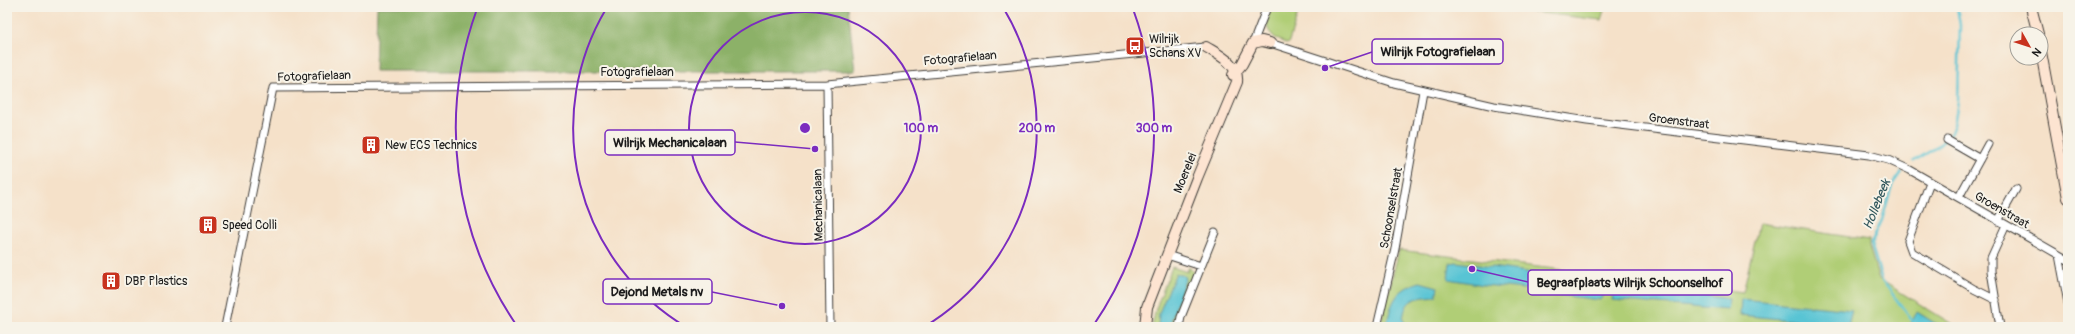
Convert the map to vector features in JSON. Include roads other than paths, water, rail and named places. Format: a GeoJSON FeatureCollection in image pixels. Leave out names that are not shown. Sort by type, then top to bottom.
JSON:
{"type":"FeatureCollection","features":[{"type":"Feature","properties":{"kind":"street","name":"Moerelei"},"geometry":{"type":"LineString","coordinates":[[1145,327],[1147,307],[1237,82],[1238,75],[1236,70],[1242,64],[1253,43],[1267,7]]}},
{"type":"Feature","properties":{"kind":"street"},"geometry":{"type":"LineString","coordinates":[[2031,7],[2036,26]]}},
{"type":"Feature","properties":{"kind":"street"},"geometry":{"type":"LineString","coordinates":[[1253,43],[1262,41],[1270,44]]}},
{"type":"Feature","properties":{"kind":"street","name":"Groenstraat"},"geometry":{"type":"LineString","coordinates":[[1270,44],[1423,91],[1494,106],[1586,121],[1869,155],[1888,160],[2068,260]]}},
{"type":"Feature","properties":{"kind":"street","name":"Fotografielaan"},"geometry":{"type":"LineString","coordinates":[[225,327],[273,88],[827,84],[1206,47],[1230,63],[1236,70]]}},
{"type":"Feature","properties":{"kind":"street"},"geometry":{"type":"LineString","coordinates":[[2044,66],[2068,198]]}},
{"type":"Feature","properties":{"kind":"street","name":"Mechanicalaan"},"geometry":{"type":"LineString","coordinates":[[827,84],[830,327]]}},
{"type":"Feature","properties":{"kind":"street","name":"Schoonselstraat"},"geometry":{"type":"LineString","coordinates":[[1377,327],[1394,256],[1423,91]]}},
{"type":"Feature","properties":{"kind":"street"},"geometry":{"type":"LineString","coordinates":[[1948,140],[1980,159]]}},
{"type":"Feature","properties":{"kind":"street"},"geometry":{"type":"LineString","coordinates":[[1958,198],[1988,144]]}},
{"type":"Feature","properties":{"kind":"street"},"geometry":{"type":"LineString","coordinates":[[1930,182],[1908,241],[1912,252],[1974,289],[1996,300]]}},
{"type":"Feature","properties":{"kind":"street"},"geometry":{"type":"LineString","coordinates":[[1998,221],[2016,189]]}},
{"type":"Feature","properties":{"kind":"street"},"geometry":{"type":"LineString","coordinates":[[2000,327],[1990,258],[2006,225]]}},
{"type":"Feature","properties":{"kind":"street"},"geometry":{"type":"LineString","coordinates":[[1179,327],[1181,317],[1215,232]]}},
{"type":"Feature","properties":{"kind":"street"},"geometry":{"type":"LineString","coordinates":[[1167,255],[1201,266]]}},
{"type":"Feature","properties":{"kind":"street"},"geometry":{"type":"LineString","coordinates":[[2059,255],[2068,303]]}},
{"type":"Feature","properties":{"kind":"water"},"geometry":{"type":"Polygon","coordinates":[[[1457,262],[1547,275],[1550,278],[1547,289],[1544,291],[1484,285],[1448,279],[1450,263],[1457,262]]]}},
{"type":"Feature","properties":{"kind":"water"},"geometry":{"type":"Polygon","coordinates":[[[1176,273],[1184,276],[1185,279],[1169,327],[1158,327],[1159,313],[1176,273]]]}},
{"type":"Feature","properties":{"kind":"water"},"geometry":{"type":"Polygon","coordinates":[[[1561,276],[1603,283],[1605,286],[1602,297],[1600,300],[1558,295],[1555,285],[1558,277],[1561,276]]]}},
{"type":"Feature","properties":{"kind":"water"},"geometry":{"type":"Polygon","coordinates":[[[1420,282],[1438,287],[1436,296],[1417,298],[1409,303],[1404,312],[1403,320],[1409,327],[1386,327],[1390,311],[1399,293],[1411,285],[1420,282]]]}},
{"type":"Feature","properties":{"kind":"water"},"geometry":{"type":"Polygon","coordinates":[[[1615,283],[1729,299],[1727,310],[1612,300],[1615,283]]]}},
{"type":"Feature","properties":{"kind":"water"},"geometry":{"type":"Polygon","coordinates":[[[1741,299],[1852,310],[1848,326],[1740,315],[1741,299]]]}},
{"type":"Feature","properties":{"kind":"water"},"geometry":{"type":"Polygon","coordinates":[[[1917,312],[1941,327],[1909,327],[1917,312]]]}},
{"type":"Feature","properties":{"kind":"waterway","name":"Hollebeek"},"geometry":{"type":"LineString","coordinates":[[1914,161],[1937,147],[1950,135],[1954,125],[1958,101],[1960,25],[1957,7]]}},
{"type":"Feature","properties":{"kind":"waterway","name":"Hollebeek"},"geometry":{"type":"LineString","coordinates":[[1901,172],[1892,185],[1882,220],[1871,244],[1882,280],[1917,327]]}},
{"type":"Feature","properties":{"kind":"place","name":"Wilrijk Schans XV"},"geometry":{"type":"Point","coordinates":[1135,46]}},
{"type":"Feature","properties":{"kind":"place","name":"Wilrijk Fotografielaan"},"geometry":{"type":"Point","coordinates":[1325,68]}},
{"type":"Feature","properties":{"kind":"place","name":"New ECS Technics"},"geometry":{"type":"Point","coordinates":[371,145]}},
{"type":"Feature","properties":{"kind":"place","name":"Wilrijk Mechanicalaan"},"geometry":{"type":"Point","coordinates":[815,149]}},
{"type":"Feature","properties":{"kind":"place","name":"Speed Colli"},"geometry":{"type":"Point","coordinates":[208,225]}},
{"type":"Feature","properties":{"kind":"place","name":"Begraafplaats Wilrijk Schoonselhof"},"geometry":{"type":"Point","coordinates":[1472,269]}},
{"type":"Feature","properties":{"kind":"place","name":"DBP Plastics"},"geometry":{"type":"Point","coordinates":[111,281]}},
{"type":"Feature","properties":{"kind":"place","name":"Dejond Metals nv"},"geometry":{"type":"Point","coordinates":[782,306]}}]}
